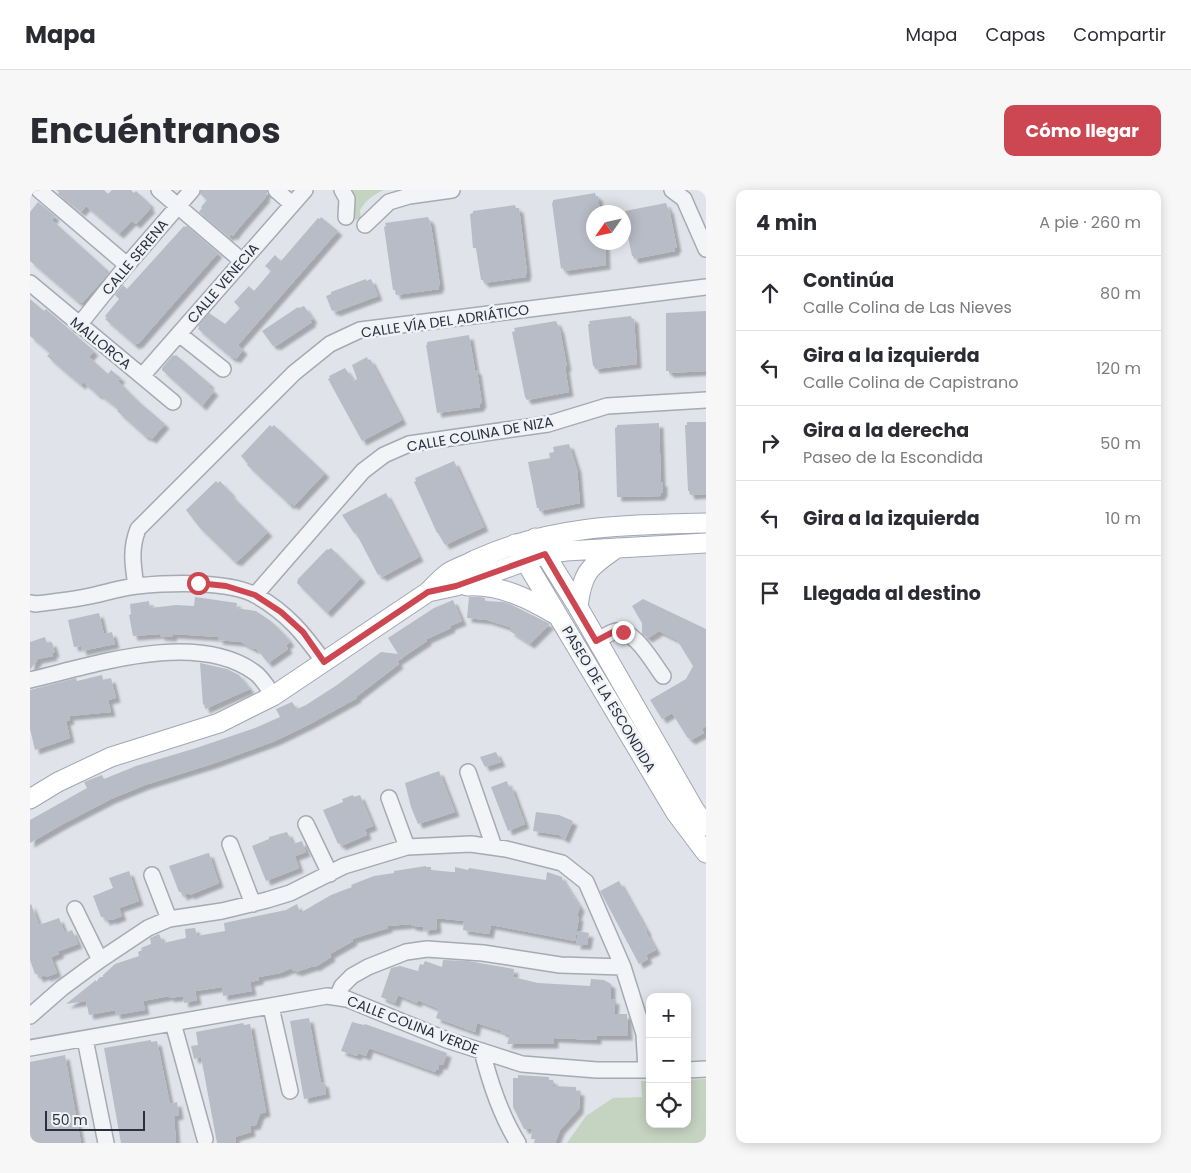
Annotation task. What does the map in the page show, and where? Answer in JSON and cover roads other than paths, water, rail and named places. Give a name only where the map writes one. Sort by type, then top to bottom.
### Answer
[{"type":"main road","points":[[30,799],[58,782],[111,757],[219,723],[273,696],[428,592],[447,574],[515,544],[562,532],[615,526],[706,523]]},
{"type":"main road","name":"PASEO DE LA ESCONDIDA","points":[[535,538],[578,607],[694,809],[706,826]]},
{"type":"main road","points":[[428,592],[456,586],[545,554],[706,543]]},
{"type":"main road","name":"PASEO DE LA ESCONDIDA","points":[[515,544],[676,813],[706,853]]},
{"type":"main road","points":[[578,607],[580,588],[585,575],[591,566],[617,548]]},
{"type":"main road","points":[[456,586],[482,585],[508,591],[525,597],[561,618]]},
{"type":"street","points":[[39,190],[127,265]]},
{"type":"street","points":[[159,190],[242,261]]},
{"type":"street","name":"CALLE SERENA","points":[[79,325],[127,265],[192,190]]},
{"type":"street","points":[[276,190],[292,204]]},
{"type":"street","name":"CALLE VENECIA","points":[[142,376],[305,190]]},
{"type":"street","points":[[342,190],[347,199],[346,217]]},
{"type":"street","points":[[365,225],[389,202],[409,196],[452,190]]},
{"type":"street","points":[[672,190],[684,199],[706,249]]},
{"type":"street","name":"MALLORCA","points":[[30,283],[173,402]]},
{"type":"street","name":"CALLE VÍA DEL ADRIÁTICO","points":[[136,586],[132,555],[133,540],[138,529],[294,373],[330,344],[360,330],[706,287]]},
{"type":"street","points":[[179,334],[223,369]]},
{"type":"street","name":"CALLE COLINA DE NIZA","points":[[255,595],[363,471],[384,455],[409,444],[548,424],[607,406],[706,400]]},
{"type":"street","points":[[30,602],[36,604],[83,598],[136,586],[198,583],[226,586],[255,595],[281,612],[303,632],[324,662]]},
{"type":"street","points":[[596,641],[615,631],[623,632],[635,638],[663,676]]},
{"type":"street","points":[[30,680],[157,652],[214,654],[233,660],[255,673],[273,696]]},
{"type":"street","points":[[468,772],[494,847]]},
{"type":"street","points":[[389,798],[407,847]]},
{"type":"street","points":[[306,824],[330,874]]},
{"type":"street","points":[[230,844],[253,904]]},
{"type":"street","points":[[30,1016],[62,988],[100,960],[148,928],[169,919],[222,911],[290,893],[344,866],[407,847],[471,844],[494,847],[562,863],[586,882],[623,967],[644,1034],[646,1052]]},
{"type":"street","points":[[152,875],[169,919]]},
{"type":"street","points":[[75,909],[100,960]]},
{"type":"street","points":[[337,997],[342,986],[352,976],[368,967],[406,952],[427,949],[483,953],[560,965],[623,967]]},
{"type":"street","name":"CALLE COLINA VERDE","points":[[30,1048],[327,996],[347,999],[447,1040],[522,1064],[555,1068],[646,1070]]},
{"type":"street","points":[[270,1007],[290,1091]]},
{"type":"street","points":[[173,1023],[205,1138]]},
{"type":"street","points":[[85,1039],[106,1143]]},
{"type":"street","points":[[482,1051],[488,1077],[511,1132],[518,1143]]},
{"type":"street","points":[[691,1070],[706,1069]]}]
